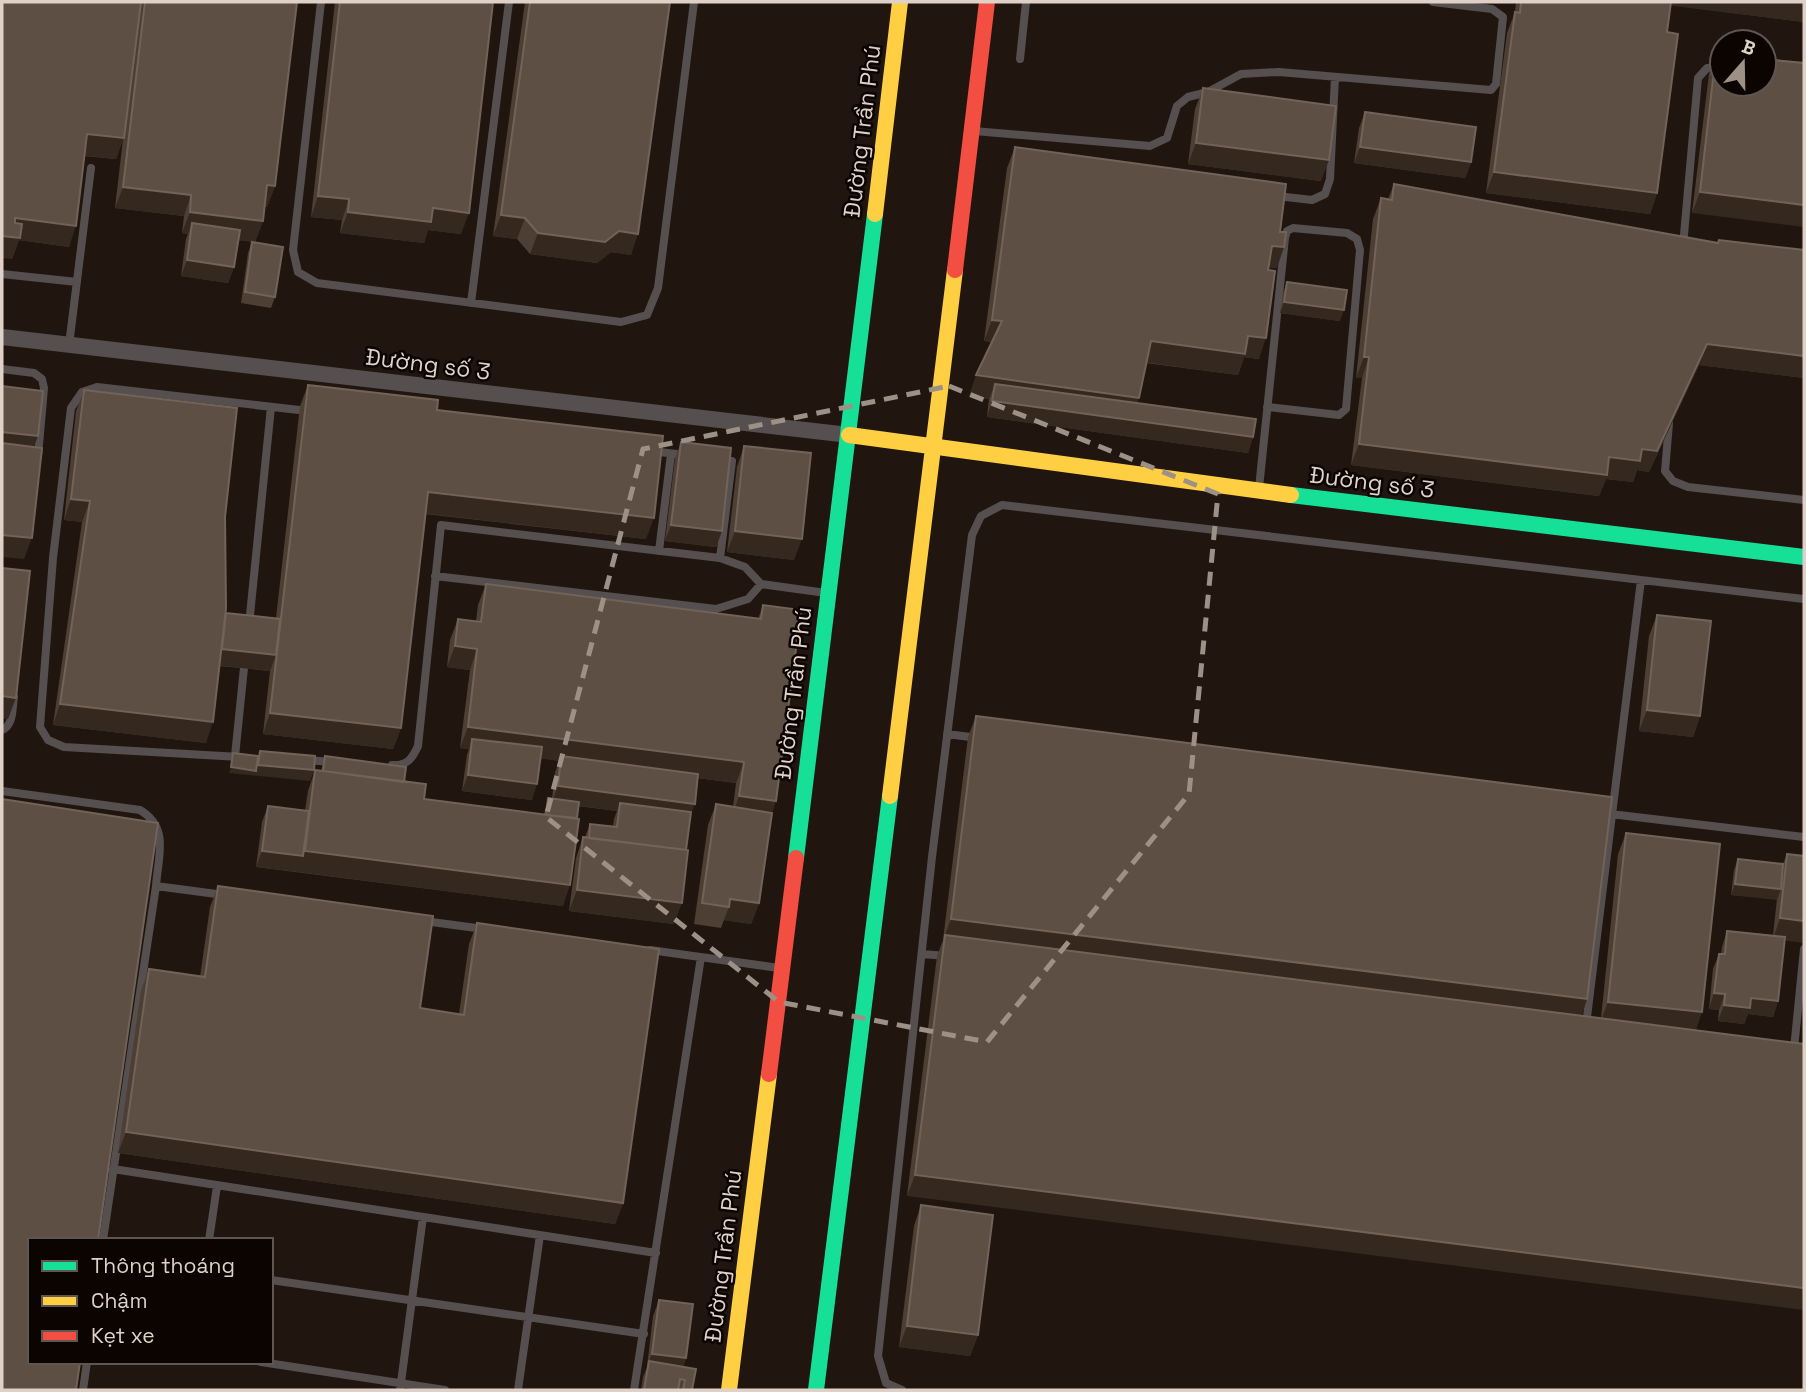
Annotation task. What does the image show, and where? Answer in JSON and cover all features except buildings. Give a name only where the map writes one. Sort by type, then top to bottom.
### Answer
[{"type":"main road","name":"Đường Trần Phú","points":[[729,1390],[849,435],[900,2]]},
{"type":"main road","points":[[816,1390],[987,2]]},
{"type":"main road","name":"Đường số 3","points":[[849,435],[1259,491],[1804,557]]},
{"type":"street","name":"Đường số 3","points":[[2,337],[849,435]]},
{"type":"lane","points":[[321,2],[293,250],[298,272],[317,283],[621,322],[647,315],[658,288],[694,2]]},
{"type":"lane","points":[[471,303],[509,2]]},
{"type":"lane","points":[[1020,59],[1026,2]]},
{"type":"lane","points":[[972,130],[1150,146],[1167,138],[1177,106],[1188,97],[1208,92],[1241,74],[1279,72],[1491,90],[1496,83],[1503,17],[1492,9],[1433,2]]},
{"type":"lane","points":[[1682,256],[1698,78],[1708,68]]},
{"type":"lane","points":[[1271,195],[1312,200],[1325,194],[1329,179],[1335,77]]},
{"type":"lane","points":[[69,345],[91,168]]},
{"type":"lane","points":[[1259,491],[1267,407],[1285,238],[1287,232],[1293,228],[1348,233],[1357,239],[1360,250],[1346,409],[1339,415],[1267,407]]},
{"type":"lane","points":[[1683,243],[1697,244]]},
{"type":"lane","points":[[2,274],[77,282]]},
{"type":"lane","points":[[2,369],[34,373],[42,379],[44,388],[37,463]]},
{"type":"lane","points":[[249,757],[64,747],[48,740],[40,727],[53,558],[71,408],[82,392],[97,387],[313,412]]},
{"type":"lane","points":[[248,635],[271,407]]},
{"type":"lane","points":[[1670,417],[1665,471],[1673,481],[1688,486],[1804,500]]},
{"type":"lane","points":[[644,450],[696,457]]},
{"type":"lane","points":[[659,551],[671,454]]},
{"type":"lane","points":[[720,460],[737,462],[720,558]]},
{"type":"lane","points":[[902,1390],[886,1382],[878,1356],[947,734],[972,535],[981,516],[1002,505],[1804,600]]},
{"type":"lane","points":[[387,765],[401,766],[412,760],[418,746],[441,525],[720,558],[745,568],[761,584],[829,594]]},
{"type":"lane","points":[[435,576],[716,609],[748,599],[761,584]]},
{"type":"lane","points":[[1586,1026],[1642,580]]},
{"type":"lane","points":[[235,756],[246,649]]},
{"type":"lane","points":[[2,730],[11,722],[15,684]]},
{"type":"lane","points":[[947,734],[989,739]]},
{"type":"lane","points":[[290,760],[346,763]]},
{"type":"lane","points":[[2,791],[140,810],[153,818],[160,835],[156,886],[103,1238]]},
{"type":"lane","points":[[1586,811],[1804,837]]},
{"type":"lane","points":[[156,886],[237,897]]},
{"type":"lane","points":[[415,920],[497,930]]},
{"type":"lane","points":[[1794,1049],[1804,949]]},
{"type":"lane","points":[[647,950],[782,968]]},
{"type":"lane","points":[[922,954],[963,958]]},
{"type":"lane","points":[[634,1390],[701,957]]},
{"type":"lane","points":[[1572,1024],[1600,1027]]},
{"type":"lane","points":[[1780,1047],[1804,1050]]},
{"type":"lane","points":[[113,1169],[656,1253]]},
{"type":"lane","points":[[209,1238],[217,1186]]},
{"type":"lane","points":[[400,1387],[423,1217]]},
{"type":"lane","points":[[518,1390],[540,1235]]},
{"type":"lane","points":[[273,1280],[644,1334]]},
{"type":"lane","points":[[83,1390],[86,1364]]},
{"type":"lane","points":[[272,1364],[400,1387],[445,1390]]},
{"type":"highlighted area","points":[[949,386],[1218,494],[1189,794],[987,1042],[779,1002],[546,817],[643,449]]},
{"type":"traffic: fast","points":[[796,858],[875,214]]},
{"type":"traffic: fast","points":[[1291,495],[1804,557]]},
{"type":"traffic: fast","points":[[816,1390],[890,796]]},
{"type":"traffic: slow","points":[[875,214],[900,2]]},
{"type":"traffic: slow","points":[[890,796],[955,270]]},
{"type":"traffic: slow","points":[[849,435],[1291,495]]},
{"type":"traffic: slow","points":[[729,1390],[769,1074]]},
{"type":"traffic: jam","points":[[955,270],[987,2]]},
{"type":"traffic: jam","points":[[769,1074],[796,858]]}]
